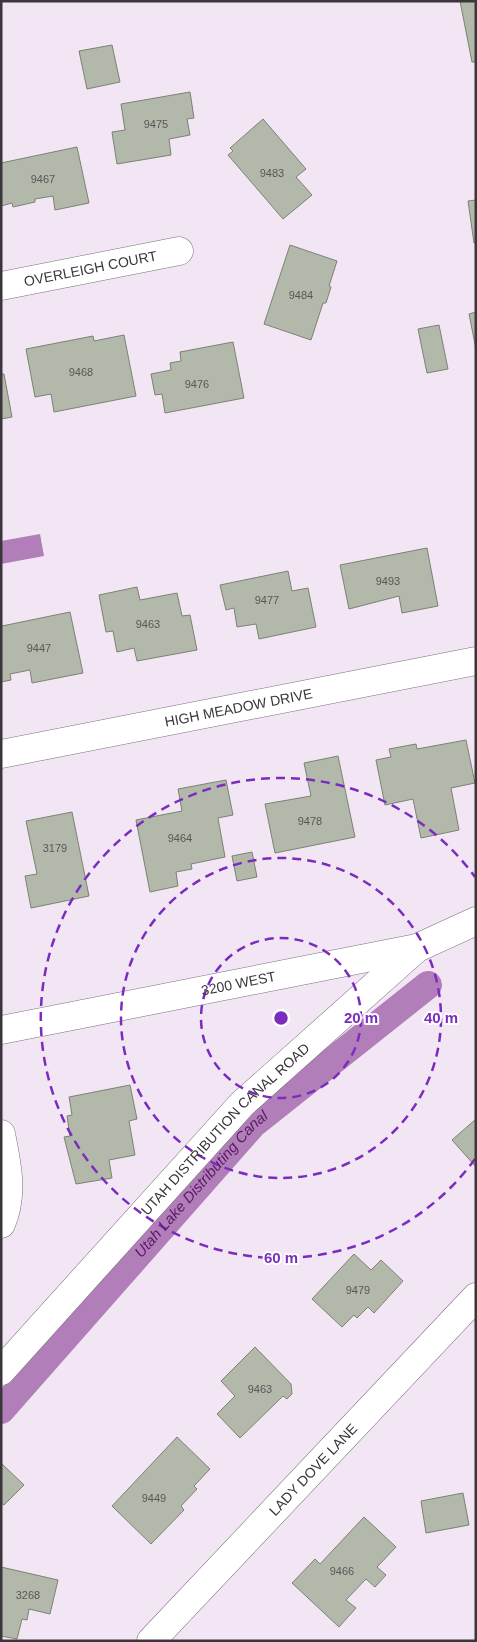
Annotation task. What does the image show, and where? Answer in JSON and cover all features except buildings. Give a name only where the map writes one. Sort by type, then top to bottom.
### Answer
[{"type":"street","name":"OVERLEIGH COURT","points":[[1,286],[179,251]]},
{"type":"street","name":"HIGH MEADOW DRIVE","points":[[1,754],[476,661]]},
{"type":"street","name":"UTAH DISTRIBUTION CANAL ROAD","points":[[1,1371],[242,1104],[417,948],[476,921]]},
{"type":"street","name":"3200 WEST","points":[[1,1030],[476,936]]},
{"type":"street","points":[[1,1134],[10,1178],[6,1214],[1,1224]]},
{"type":"street","name":"LADY DOVE LANE","points":[[151,1641],[476,1297]]},
{"type":"shaded area","points":[[40,534],[44,556],[1,564],[1,541]]},
{"type":"waterway","name":"Utah Lake Distributing Canal","points":[[1,1410],[253,1124],[428,985]]}]
